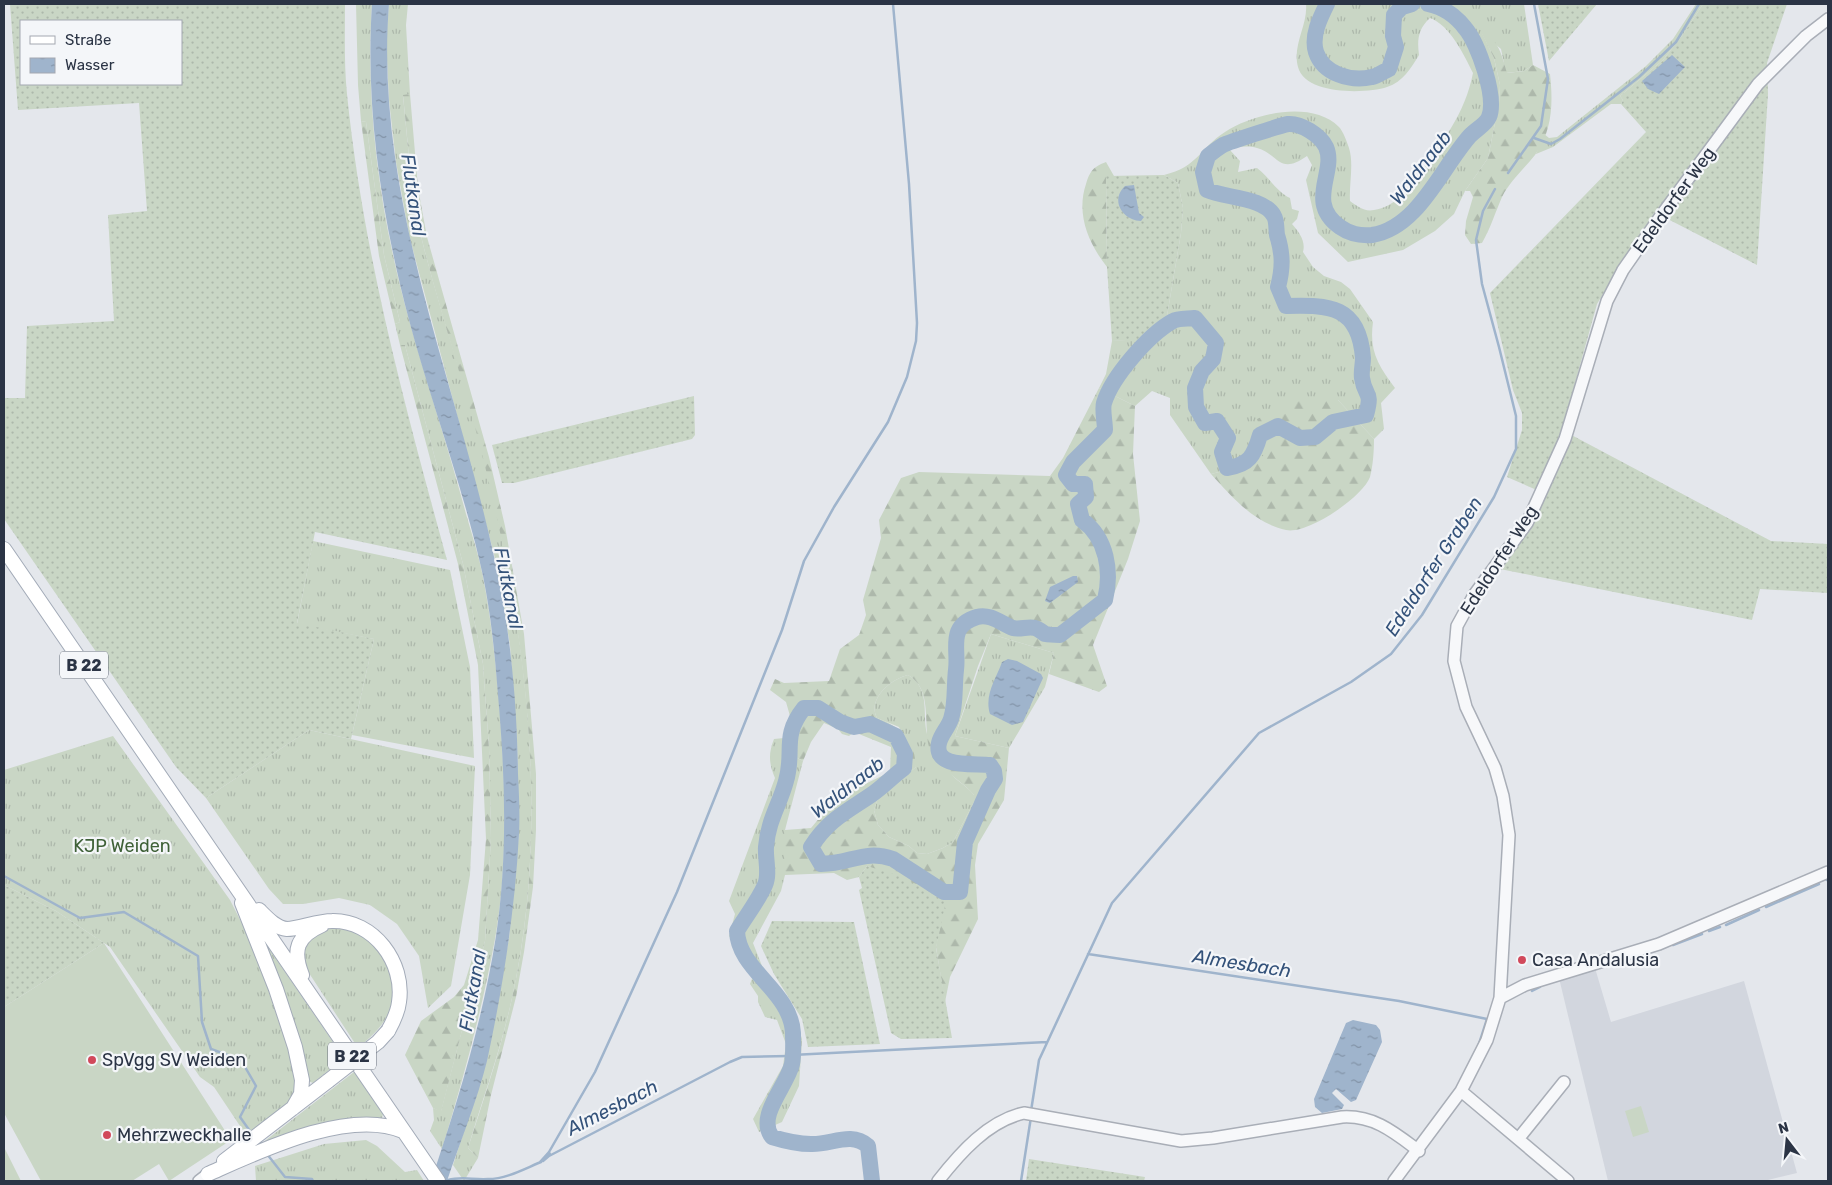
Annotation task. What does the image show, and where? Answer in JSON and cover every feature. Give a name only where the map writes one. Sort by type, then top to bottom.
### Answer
[{"type":"main road","name":"B 22","points":[[4,549],[438,1181]]},
{"type":"main road","name":"B 22","points":[[238,888],[248,920],[279,997],[295,1047],[302,1080],[300,1094],[293,1108]]},
{"type":"main road","points":[[204,1178],[237,1157],[293,1108],[378,1042],[388,1031],[399,1004],[400,986],[393,961],[374,936],[347,923],[332,920],[308,923],[287,929],[277,926],[238,888]]},
{"type":"main road","points":[[313,999],[297,961],[297,948],[310,930],[332,920]]},
{"type":"main road","points":[[237,1157],[312,1134],[349,1125],[375,1122],[403,1130]]},
{"type":"street","name":"Edeldorfer Weg","points":[[1394,1181],[1462,1091],[1487,1040],[1500,998],[1509,835],[1503,796],[1495,768],[1466,707],[1454,661],[1458,626],[1474,595],[1528,523],[1564,439],[1607,301],[1623,270],[1758,84],[1806,36],[1828,19]]},
{"type":"street","points":[[1500,998],[1525,985],[1659,944],[1828,872]]},
{"type":"street","points":[[1519,1138],[1564,1082]]},
{"type":"street","points":[[1462,1091],[1568,1181]]},
{"type":"street","points":[[938,1181],[970,1144],[987,1131],[1004,1119],[1030,1114],[1181,1141],[1213,1138],[1342,1116],[1359,1116],[1374,1120],[1419,1150]]},
{"type":"shaded area","points":[[1595,968],[1611,1022],[1744,981],[1797,1173],[1764,1181],[1608,1181],[1559,978]]},
{"type":"green space","points":[[10,4],[345,4],[347,94],[363,212],[401,387],[447,560],[315,532],[297,623],[374,639],[351,739],[309,730],[206,798],[176,767],[4,519],[4,398],[25,398],[27,326],[114,321],[108,215],[147,211],[139,103],[18,110]]},
{"type":"green space","points":[[356,4],[372,4],[370,44],[373,125],[383,205],[410,323],[453,466],[481,569],[491,622],[499,699],[504,789],[504,849],[499,909],[490,966],[478,1018],[465,1071],[442,1149],[430,1131],[434,1120],[433,1108],[441,1111],[485,941],[491,838],[489,748],[483,664],[463,564],[405,345],[400,345],[395,324],[400,322],[384,255],[366,122],[361,121]]},
{"type":"green space","points":[[389,4],[408,4],[406,25],[410,94],[403,96],[415,204],[429,267],[477,431],[499,524],[522,658],[528,727],[531,795],[530,864],[524,931],[508,1017],[468,1148],[478,1158],[464,1181],[453,1165],[486,1063],[509,938],[519,833],[517,740],[510,645],[494,554],[409,235],[396,162],[389,100],[386,39]]},
{"type":"green space","points":[[1306,4],[1524,4],[1533,65],[1524,71],[1506,73],[1501,49],[1482,33],[1494,58],[1500,85],[1499,103],[1488,158],[1465,191],[1454,214],[1435,231],[1403,250],[1348,262],[1318,233],[1306,180],[1312,165],[1307,156],[1298,162],[1285,164],[1257,148],[1246,146],[1229,149],[1240,161],[1238,172],[1257,168],[1281,192],[1290,198],[1292,209],[1299,211],[1297,219],[1292,224],[1303,240],[1303,252],[1313,267],[1324,276],[1341,282],[1350,289],[1373,322],[1372,341],[1376,357],[1395,388],[1381,403],[1384,429],[1374,439],[1338,400],[1255,463],[1211,474],[1170,415],[1170,398],[1152,391],[1135,406],[1099,388],[1106,374],[1112,341],[1140,339],[1167,316],[1181,233],[1183,208],[1178,183],[1164,175],[1175,172],[1192,162],[1225,132],[1251,119],[1283,112],[1314,114],[1328,119],[1339,127],[1346,140],[1351,160],[1350,201],[1367,210],[1388,206],[1404,193],[1444,140],[1464,102],[1473,73],[1450,34],[1444,27],[1430,18],[1423,26],[1419,35],[1419,55],[1406,74],[1393,85],[1365,91],[1351,91],[1337,90],[1312,83],[1303,76],[1298,67],[1297,59],[1298,43],[1305,20]]},
{"type":"green space","points":[[1538,4],[1597,4],[1549,61]]},
{"type":"green space","points":[[1696,4],[1703,4],[1684,33],[1663,60],[1620,96],[1623,100],[1621,104],[1611,104],[1553,147],[1536,154],[1544,134],[1549,138],[1557,137],[1646,66],[1673,39]]},
{"type":"green space","points":[[1703,4],[1787,4],[1767,63],[1768,94],[1757,265],[1658,214],[1618,269],[1597,304],[1562,430],[1771,541],[1828,544],[1828,593],[1760,589],[1752,620],[1500,569],[1539,491],[1507,477],[1522,430],[1522,413],[1513,390],[1490,293],[1646,132],[1621,104],[1623,100],[1620,96],[1663,60]]},
{"type":"green space","points":[[1481,32],[1496,44],[1507,73],[1524,71],[1533,65],[1550,74],[1551,105],[1548,126],[1541,145],[1505,191],[1482,243],[1471,244],[1465,235],[1466,221],[1473,197],[1470,191],[1465,191],[1488,158],[1499,103],[1500,85],[1494,58]]},
{"type":"green space","points":[[410,94],[418,188],[427,237],[489,457],[505,526],[524,634],[536,774],[533,887],[524,952],[516,997],[491,1095],[478,1158],[468,1148],[508,1017],[524,932],[530,864],[531,796],[528,727],[521,658],[511,590],[498,523],[476,431],[418,222],[410,168],[403,95]]},
{"type":"green space","points":[[361,121],[366,122],[384,255],[400,322],[395,324],[379,256]]},
{"type":"green space","points":[[1106,162],[1114,176],[1106,176],[1107,267],[1089,238],[1082,206],[1083,195],[1089,176],[1095,168]]},
{"type":"green space","points":[[1164,175],[1178,183],[1183,208],[1181,233],[1167,316],[1157,327],[1140,340],[1112,341],[1107,267],[1106,176]]},
{"type":"green space","points":[[400,345],[405,345],[463,564],[483,664],[489,748],[491,838],[485,941],[441,1112],[433,1108],[405,1055],[421,1021],[454,997],[464,985],[478,940],[486,839],[478,665],[458,564]]},
{"type":"green space","points":[[1099,388],[1135,406],[1133,454],[1140,521],[1128,559],[1093,645],[1107,686],[1099,692],[1049,674],[1054,653],[991,634],[978,666],[955,736],[1009,748],[1004,800],[978,844],[975,865],[978,919],[950,977],[945,1002],[936,947],[945,901],[867,866],[859,877],[847,880],[834,873],[785,875],[785,830],[811,828],[836,798],[890,772],[891,747],[854,732],[849,736],[842,734],[838,729],[824,723],[811,742],[803,761],[784,751],[790,716],[786,702],[770,690],[775,679],[784,683],[829,681],[840,649],[859,635],[866,615],[863,600],[881,538],[879,520],[901,478],[919,472],[1050,476],[1063,458]],"holes":[[[908,675],[916,681],[924,698],[927,738],[932,754],[942,767],[974,795],[974,802],[953,842],[927,854],[917,853],[909,846],[889,837],[878,825],[874,810],[878,798],[916,767],[913,748],[909,741],[900,730],[877,718],[875,704],[882,691],[901,677]]]},
{"type":"green space","points":[[694,396],[695,435],[692,439],[514,483],[502,483],[492,445]]},
{"type":"green space","points":[[1338,400],[1374,439],[1372,468],[1370,477],[1357,494],[1346,504],[1320,521],[1295,530],[1274,527],[1244,508],[1211,474],[1255,463],[1267,452],[1257,419],[1295,401]]},
{"type":"green space","points":[[313,541],[450,570],[470,667],[474,758],[352,735],[374,639],[297,624]]},
{"type":"green space","points":[[991,634],[1054,653],[1045,687],[1009,748],[955,736]]},
{"type":"green space","points":[[908,675],[915,680],[923,694],[927,734],[931,743],[951,774],[974,795],[974,802],[953,842],[927,854],[917,853],[909,846],[889,837],[878,825],[874,810],[878,798],[916,767],[899,727],[877,718],[875,711],[875,704],[882,691],[901,677]]},
{"type":"green space","points":[[309,730],[475,766],[470,875],[451,986],[428,1008],[419,956],[397,924],[370,905],[339,898],[303,904],[283,904],[269,889],[206,798]]},
{"type":"green space","name":"KJP Weiden","points":[[113,736],[230,900],[256,951],[279,1008],[297,1082],[296,1094],[288,1103],[246,1135],[214,1087],[200,1077],[110,947],[56,911],[4,885],[4,770]]},
{"type":"green space","points":[[784,738],[786,742],[784,751],[803,761],[785,830],[785,875],[781,891],[753,943],[764,971],[790,1002],[802,1039],[799,1086],[782,1122],[759,1132],[753,1119],[783,1066],[786,1044],[777,1020],[765,1017],[758,1002],[758,996],[750,984],[753,976],[729,936],[735,914],[729,901],[775,778],[770,759],[772,744],[774,739]]},
{"type":"green space","points":[[867,866],[903,877],[946,901],[936,948],[952,1038],[901,1039],[891,1033],[859,890],[862,888],[859,877]]},
{"type":"green space","points":[[4,885],[56,911],[104,943],[4,1007]]},
{"type":"green space","points":[[772,921],[854,922],[880,1044],[808,1047],[802,1019],[774,974],[761,946]]},
{"type":"green space","points":[[324,928],[339,928],[353,931],[370,941],[384,959],[393,981],[393,1003],[389,1013],[383,1023],[358,1048],[307,970],[303,956],[305,944]]},
{"type":"green space","points":[[261,937],[344,1058],[313,1083],[308,1081]]},
{"type":"green space","name":"SpVgg SV Weiden","points":[[104,943],[231,1140],[169,1181],[159,1164],[132,1181],[41,1181],[4,1113],[4,1007]]},
{"type":"green space","points":[[354,1072],[383,1114],[382,1118],[257,1147]]},
{"type":"green space","points":[[1641,1106],[1649,1132],[1633,1137],[1625,1111]]},
{"type":"green space","points":[[366,1140],[377,1146],[405,1172],[417,1170],[424,1181],[256,1181],[255,1166],[324,1144]]},
{"type":"green space","points":[[4,1147],[21,1181],[4,1181]]},
{"type":"green space","points":[[1029,1159],[1145,1177],[1144,1181],[1026,1181]]},
{"type":"water","points":[[372,4],[389,4],[388,74],[393,144],[405,213],[420,281],[476,484],[499,579],[512,662],[516,718],[519,826],[515,891],[507,948],[487,1061],[447,1181],[431,1181],[460,1090],[477,1029],[491,967],[500,906],[504,846],[504,785],[496,665],[483,576],[467,511],[409,320],[399,281],[384,203],[378,164],[371,84]]},
{"type":"water","points":[[1672,55],[1685,67],[1659,94],[1648,89],[1642,81]]},
{"type":"water","points":[[1134,185],[1139,213],[1144,217],[1141,221],[1128,217],[1118,203],[1118,197],[1125,186]]},
{"type":"water","points":[[1073,576],[1077,576],[1078,582],[1050,603],[1045,601],[1050,587]]},
{"type":"water","points":[[1008,659],[1017,661],[1041,674],[1043,678],[1023,722],[1012,725],[990,714],[988,700],[1002,662]]},
{"type":"water","points":[[1353,1020],[1376,1025],[1380,1030],[1382,1042],[1356,1100],[1351,1102],[1336,1089],[1332,1093],[1344,1105],[1342,1109],[1322,1113],[1315,1107],[1314,1099],[1346,1023]]},
{"type":"waterway","points":[[540,1162],[549,1152],[543,1161],[550,1155],[549,1152],[595,1072],[677,892],[782,630],[804,561],[834,507],[888,422],[907,377],[916,341],[917,323],[909,184],[893,4]]},
{"type":"waterway","name":"Waldnaab","points":[[1327,4],[1315,33],[1316,52],[1320,60],[1331,71],[1339,75],[1355,78],[1374,76],[1389,69],[1396,47],[1393,36],[1394,15],[1402,7],[1412,4]]},
{"type":"waterway","name":"Waldnaab","points":[[872,1181],[868,1146],[861,1142],[848,1139],[818,1144],[796,1143],[772,1137],[768,1129],[770,1110],[792,1064],[793,1033],[790,1018],[784,1005],[746,957],[740,945],[737,931],[765,885],[767,837],[786,781],[791,736],[797,718],[804,708],[818,708],[840,722],[854,727],[870,724],[896,736],[905,754],[904,768],[875,792],[838,817],[817,838],[811,847],[821,864],[841,862],[865,856],[883,856],[893,859],[944,892],[960,892],[965,842],[988,790],[995,779],[994,771],[990,765],[948,761],[942,757],[939,751],[940,740],[950,722],[954,707],[957,662],[956,639],[958,632],[961,626],[968,621],[977,617],[987,616],[1013,628],[1032,628],[1038,629],[1045,634],[1060,635],[1105,600],[1108,578],[1106,556],[1097,536],[1082,520],[1078,504],[1086,497],[1085,484],[1073,484],[1066,475],[1073,462],[1105,430],[1103,413],[1108,393],[1123,369],[1142,346],[1163,327],[1173,321],[1195,318],[1216,343],[1213,359],[1202,371],[1195,388],[1196,407],[1205,423],[1217,421],[1228,438],[1222,452],[1227,468],[1246,462],[1253,454],[1260,435],[1278,426],[1300,438],[1315,437],[1333,422],[1366,415],[1369,398],[1363,384],[1363,358],[1355,327],[1348,318],[1328,308],[1286,306],[1278,287],[1282,261],[1274,216],[1262,205],[1207,190],[1203,172],[1208,156],[1223,145],[1284,125],[1299,125],[1315,134],[1326,147],[1328,167],[1323,197],[1330,217],[1340,227],[1355,234],[1372,235],[1388,230],[1402,222],[1415,210],[1468,138],[1487,120],[1491,108],[1485,71],[1470,35],[1453,15],[1444,9],[1428,4]]},
{"type":"waterway","name":"Edeldorfer Graben","points":[[1508,173],[1541,126],[1548,79],[1534,4]]},
{"type":"waterway","points":[[1534,138],[1551,144],[1560,139],[1639,77],[1676,42],[1699,4]]},
{"type":"waterway","name":"Edeldorfer Graben","points":[[1031,1111],[1039,1060],[1112,903],[1259,733],[1351,682],[1391,654],[1422,615],[1494,497],[1516,449],[1516,416],[1482,284],[1476,240],[1483,211],[1495,189]]},
{"type":"waterway","points":[[4,876],[80,918],[124,912],[198,956],[202,1022],[211,1049],[241,1060],[256,1086],[240,1117],[252,1134]]},
{"type":"waterway","name":"Almesbach","points":[[1766,907],[1819,884]]},
{"type":"waterway","name":"Almesbach","points":[[1726,925],[1759,910]]},
{"type":"waterway","name":"Almesbach","points":[[1709,931],[1720,927]]},
{"type":"waterway","name":"Almesbach","points":[[1673,945],[1702,934]]},
{"type":"waterway","name":"Almesbach","points":[[1088,954],[1399,1001],[1487,1019],[1478,1047]]},
{"type":"waterway","name":"Almesbach","points":[[1532,991],[1540,987]]},
{"type":"waterway","name":"Almesbach","points":[[792,1055],[1047,1042]]},
{"type":"waterway","name":"Almesbach","points":[[549,1156],[730,1062],[742,1057],[789,1056]]},
{"type":"waterway","name":"Almesbach","points":[[1021,1181],[1031,1117]]},
{"type":"waterway","points":[[267,1154],[285,1177],[312,1179],[313,1181]]},
{"type":"waterway","name":"Almesbach","points":[[448,1180],[458,1178],[495,1179],[541,1162]]},
{"type":"place","name":"Casa Andalusia","points":[[1522,960]]},
{"type":"place","name":"SpVgg SV Weiden","points":[[92,1060]]},
{"type":"place","name":"Mehrzweckhalle","points":[[107,1135]]},
{"type":"water label","name":"Flutkanal","points":[[414,195]]},
{"type":"water label","name":"Flutkanal","points":[[509,588]]},
{"type":"water label","name":"Flutkanal","points":[[472,990]]}]
